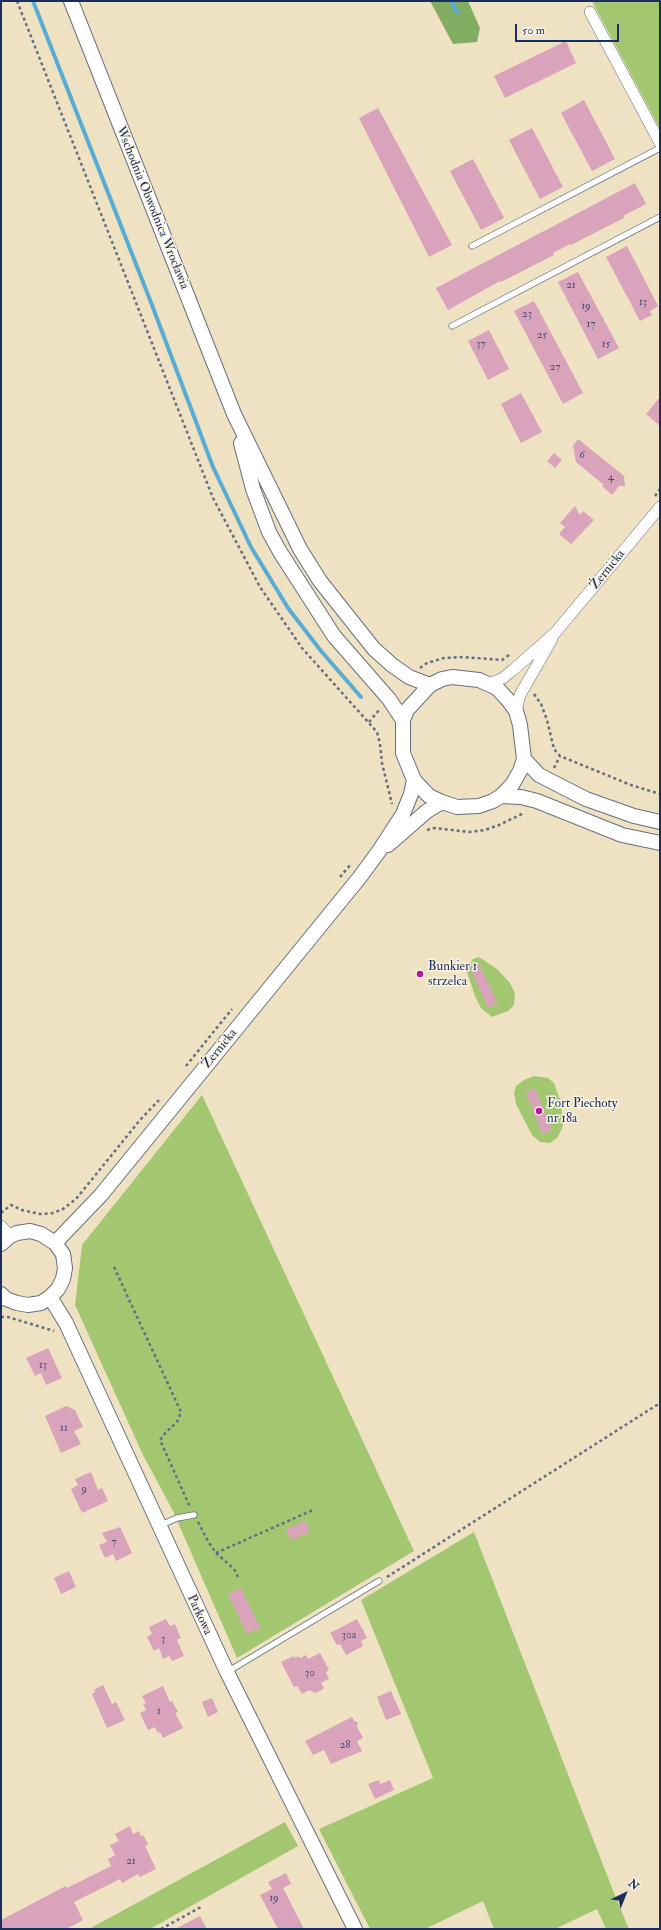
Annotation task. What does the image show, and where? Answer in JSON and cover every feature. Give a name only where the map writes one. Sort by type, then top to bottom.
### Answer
[{"type":"street","name":"Wschodnia Obwodnica Wrocławia","points":[[71,1],[234,414],[300,549],[320,581],[374,649],[392,665],[409,677],[430,685]]},
{"type":"street","points":[[590,12],[660,143]]},
{"type":"street","name":"Wschodnia Obwodnica Wrocławia","points":[[234,414],[253,489],[269,532],[299,583],[334,636],[389,699],[403,720]]},
{"type":"street","name":"Żernicka","points":[[516,711],[520,695],[556,634],[660,507]]},
{"type":"street","name":"Żernicka","points":[[489,684],[502,678],[513,670],[556,634]]},
{"type":"street","points":[[452,677],[479,680],[489,684],[502,693],[516,711],[520,725],[524,759],[512,785],[501,796],[493,801],[479,806],[457,807],[429,796],[414,780],[403,753],[403,720],[413,702],[430,685],[442,679],[452,677]]},
{"type":"street","points":[[524,759],[539,775],[586,799],[634,816],[660,822]]},
{"type":"street","name":"Żernicka","points":[[55,1243],[101,1195],[379,851],[403,814],[411,794],[414,780]]},
{"type":"street","points":[[501,796],[522,797],[537,801],[622,835],[660,843]]},
{"type":"street","name":"Żernicka","points":[[379,851],[427,810],[442,802]]},
{"type":"street","points":[[1,1294],[12,1302],[35,1305],[50,1297],[58,1289],[63,1279],[65,1268],[63,1254],[55,1243],[41,1234],[30,1231],[4,1236]]},
{"type":"street","name":"Parkowa","points":[[50,1297],[66,1323],[227,1672],[355,1929]]},
{"type":"lane","points":[[472,246],[660,148]]},
{"type":"lane","points":[[452,326],[660,217]]},
{"type":"lane","points":[[159,1526],[177,1518],[194,1515]]},
{"type":"lane","points":[[227,1672],[379,1581]]},
{"type":"path","points":[[18,1],[213,498],[260,588],[302,648],[377,732],[382,763],[392,805],[388,810]]},
{"type":"path","points":[[427,663],[444,658],[464,657],[502,660],[513,670]]},
{"type":"path","points":[[528,681],[534,686],[534,694],[541,704],[547,720],[554,749],[560,756],[624,783],[660,794]]},
{"type":"path","points":[[337,881],[352,862]]},
{"type":"path","points":[[183,1070],[234,1007]]},
{"type":"path","points":[[1,1213],[11,1205],[22,1210],[40,1214],[53,1213],[76,1199],[140,1120],[160,1099]]},
{"type":"path","points":[[114,1267],[181,1412],[177,1422],[160,1440],[194,1515],[209,1543],[216,1552],[234,1568],[239,1580]]},
{"type":"path","points":[[1,1317],[8,1317],[54,1331]]},
{"type":"path","points":[[379,1581],[660,1403]]},
{"type":"path","points":[[216,1552],[314,1509]]},
{"type":"path","points":[[161,1929],[201,1907]]},
{"type":"green space","points":[[430,1],[468,1],[480,28],[477,42],[453,44]]},
{"type":"green space","points":[[592,1],[660,1],[660,129],[635,82]]},
{"type":"green space","points":[[479,957],[497,969],[510,983],[515,993],[514,1005],[508,1011],[492,1017],[481,1008],[475,996],[466,969],[473,959]]},
{"type":"green space","points":[[534,1076],[548,1078],[554,1083],[561,1103],[563,1126],[558,1137],[550,1143],[540,1142],[532,1135],[516,1104],[514,1093],[516,1086],[524,1080]]},
{"type":"green space","points":[[202,1095],[414,1551],[237,1658],[173,1511],[143,1455],[75,1305],[82,1245]]},
{"type":"green space","points":[[474,1532],[629,1929],[606,1929],[597,1909],[555,1929],[494,1929],[483,1901],[425,1929],[370,1929],[319,1829],[433,1778],[361,1600]]},
{"type":"green space","points":[[285,1822],[298,1846],[150,1929],[89,1929]]},
{"type":"building","points":[[566,41],[576,63],[505,98],[494,76]]},
{"type":"building","points":[[584,100],[615,159],[592,171],[561,113]]},
{"type":"building","points":[[378,108],[452,245],[429,257],[359,118]]},
{"type":"building","points":[[532,128],[563,187],[540,199],[509,140]]},
{"type":"building","points":[[473,159],[504,218],[481,230],[450,171]]},
{"type":"building","points":[[635,183],[646,204],[623,216],[624,218],[571,245],[570,244],[553,253],[554,255],[501,282],[500,281],[448,310],[436,288]]},
{"type":"building","points":[[627,246],[658,306],[650,311],[652,315],[640,321],[606,257]]},
{"type":"building","points":[[578,272],[619,348],[598,359],[558,282]]},
{"type":"building","points":[[534,301],[583,393],[563,404],[514,311]]},
{"type":"building","points":[[489,330],[509,369],[488,380],[468,341]]},
{"type":"building","points":[[521,393],[542,432],[521,443],[501,404]]},
{"type":"building","points":[[660,397],[660,426],[646,414]]},
{"type":"building","points":[[578,439],[624,476],[625,486],[619,486],[612,495],[602,486],[604,485],[576,462],[573,446]]},
{"type":"building","points":[[554,453],[562,460],[555,468],[547,461]]},
{"type":"building","points":[[575,506],[580,515],[583,511],[594,520],[571,544],[559,534],[565,527],[560,523]]},
{"type":"building","points":[[479,964],[498,1004],[488,1008],[470,968]]},
{"type":"building","name":"Fort Piechoty nr 18a","points":[[535,1088],[552,1130],[542,1134],[526,1092]]},
{"type":"building","points":[[48,1348],[62,1378],[46,1385],[41,1373],[35,1376],[26,1358]]},
{"type":"building","points":[[66,1406],[75,1410],[83,1427],[74,1431],[81,1444],[61,1453],[45,1416]]},
{"type":"building","points":[[91,1472],[98,1490],[102,1488],[108,1501],[82,1513],[71,1489],[78,1485],[75,1479]]},
{"type":"building","points":[[305,1521],[310,1532],[291,1540],[286,1529]]},
{"type":"building","points":[[120,1527],[132,1553],[116,1561],[113,1554],[105,1558],[99,1545],[107,1542],[102,1533]]},
{"type":"building","points":[[69,1571],[76,1587],[61,1594],[54,1578]]},
{"type":"building","points":[[241,1588],[260,1628],[247,1634],[228,1594]]},
{"type":"building","points":[[166,1619],[170,1626],[175,1624],[181,1638],[177,1640],[184,1656],[172,1661],[169,1656],[163,1659],[159,1648],[154,1651],[147,1637],[152,1634],[149,1627]]},
{"type":"building","points":[[357,1619],[367,1638],[361,1641],[363,1646],[346,1655],[340,1644],[337,1645],[330,1633]]},
{"type":"building","points":[[320,1653],[329,1670],[326,1672],[329,1679],[321,1683],[324,1688],[320,1691],[315,1693],[309,1690],[302,1694],[297,1686],[294,1687],[281,1662],[294,1656],[295,1658],[298,1656],[300,1658],[306,1655],[308,1659]]},
{"type":"building","points":[[103,1685],[112,1704],[116,1702],[125,1720],[107,1728],[92,1694],[95,1692],[94,1690]]},
{"type":"building","points":[[163,1686],[170,1702],[172,1701],[178,1712],[175,1713],[183,1728],[163,1738],[155,1727],[148,1730],[140,1713],[146,1710],[143,1704],[146,1703],[142,1696]]},
{"type":"building","points":[[391,1691],[401,1714],[386,1720],[377,1697]]},
{"type":"building","points":[[212,1698],[218,1712],[208,1717],[202,1702]]},
{"type":"building","points":[[352,1717],[354,1721],[358,1722],[357,1727],[363,1738],[357,1741],[362,1751],[331,1764],[324,1750],[313,1755],[305,1741]]},
{"type":"building","points":[[379,1780],[380,1784],[390,1780],[394,1790],[375,1799],[368,1784]]},
{"type":"building","points":[[130,1826],[133,1834],[139,1831],[141,1836],[143,1835],[148,1844],[145,1846],[156,1869],[140,1877],[138,1874],[122,1883],[120,1879],[74,1902],[83,1920],[66,1929],[1,1929],[1,1920],[66,1886],[67,1888],[111,1866],[108,1859],[115,1855],[110,1845],[119,1841],[115,1834]]},
{"type":"building","points":[[286,1873],[291,1884],[283,1888],[304,1929],[278,1929],[260,1895],[272,1889],[268,1882]]},
{"type":"building","points":[[200,1916],[207,1929],[175,1929]]},
{"type":"waterway","points":[[33,1],[152,305],[213,467],[251,547],[288,608],[321,651],[361,697]]},
{"type":"waterway","points":[[451,1],[457,12]]},
{"type":"place","name":"Bunkier 1 strzelca","points":[[420,974]]},
{"type":"place","name":"Fort Piechoty nr 18a","points":[[539,1111]]}]
